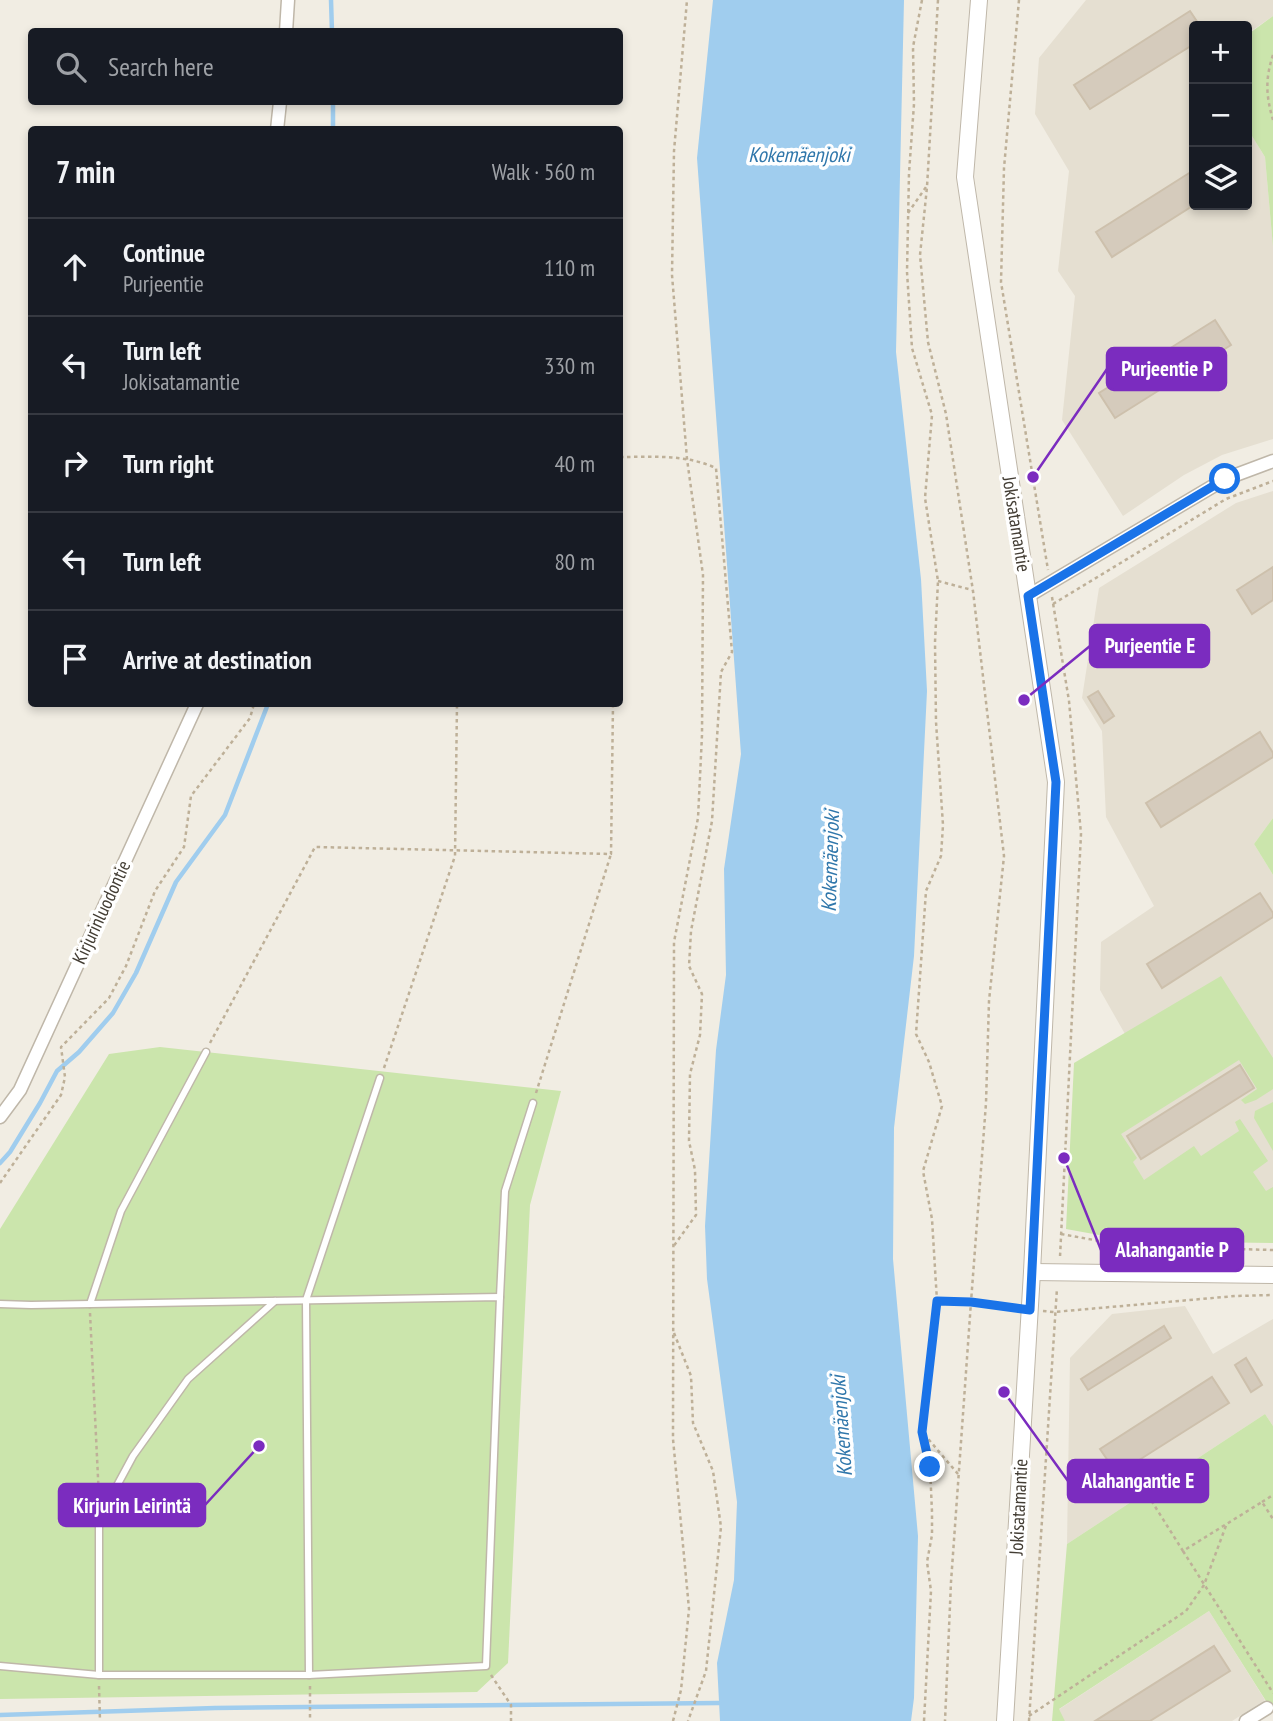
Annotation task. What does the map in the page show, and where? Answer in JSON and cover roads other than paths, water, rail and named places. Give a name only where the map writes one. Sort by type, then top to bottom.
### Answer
[{"type":"street","points":[[286,28],[288,0]]},
{"type":"street","name":"Jokisatamantie","points":[[979,0],[965,177],[1056,782],[1030,1310],[1005,1721]]},
{"type":"street","points":[[277,126],[279,105]]},
{"type":"street","points":[[1028,596],[1225,479],[1273,461]]},
{"type":"street","name":"Kirjurinluodontie","points":[[0,1117],[20,1090],[196,707]]},
{"type":"street","points":[[1032,1272],[1273,1275]]},
{"type":"street","points":[[1246,1721],[1267,1707]]},
{"type":"lane","points":[[90,1304],[121,1211],[205,1052]]},
{"type":"lane","points":[[309,1675],[306,1300],[380,1078]]},
{"type":"lane","points":[[0,1666],[100,1675],[309,1675],[486,1666],[505,1191],[533,1103]]},
{"type":"lane","points":[[0,1304],[500,1297]]},
{"type":"lane","points":[[100,1675],[99,1519],[133,1457],[188,1379],[275,1301]]},
{"type":"water","name":"Kokemäenjoki","points":[[713,0],[904,0],[896,352],[921,579],[927,691],[914,956],[894,1128],[893,1259],[918,1536],[914,1698],[911,1721],[720,1721],[717,1663],[734,1580],[737,1502],[707,1279],[705,1226],[716,1050],[726,975],[724,869],[741,754],[697,158]]},
{"type":"waterway","points":[[331,0],[332,28]]},
{"type":"waterway","points":[[333,105],[333,126]]},
{"type":"waterway","points":[[0,1163],[10,1152],[57,1071],[79,1052],[113,1013],[136,973],[176,882],[225,815],[267,707]]},
{"type":"waterway","points":[[0,1715],[215,1708],[719,1703]]},
{"type":"place","name":"Purjeentie P","points":[[1033,477]]},
{"type":"place","name":"Purjeentie E","points":[[1024,700]]},
{"type":"place","name":"Alahangantie P","points":[[1064,1158]]},
{"type":"place","name":"Alahangantie E","points":[[1004,1392]]},
{"type":"place","name":"Kirjurin Leirintä","points":[[259,1446]]}]
